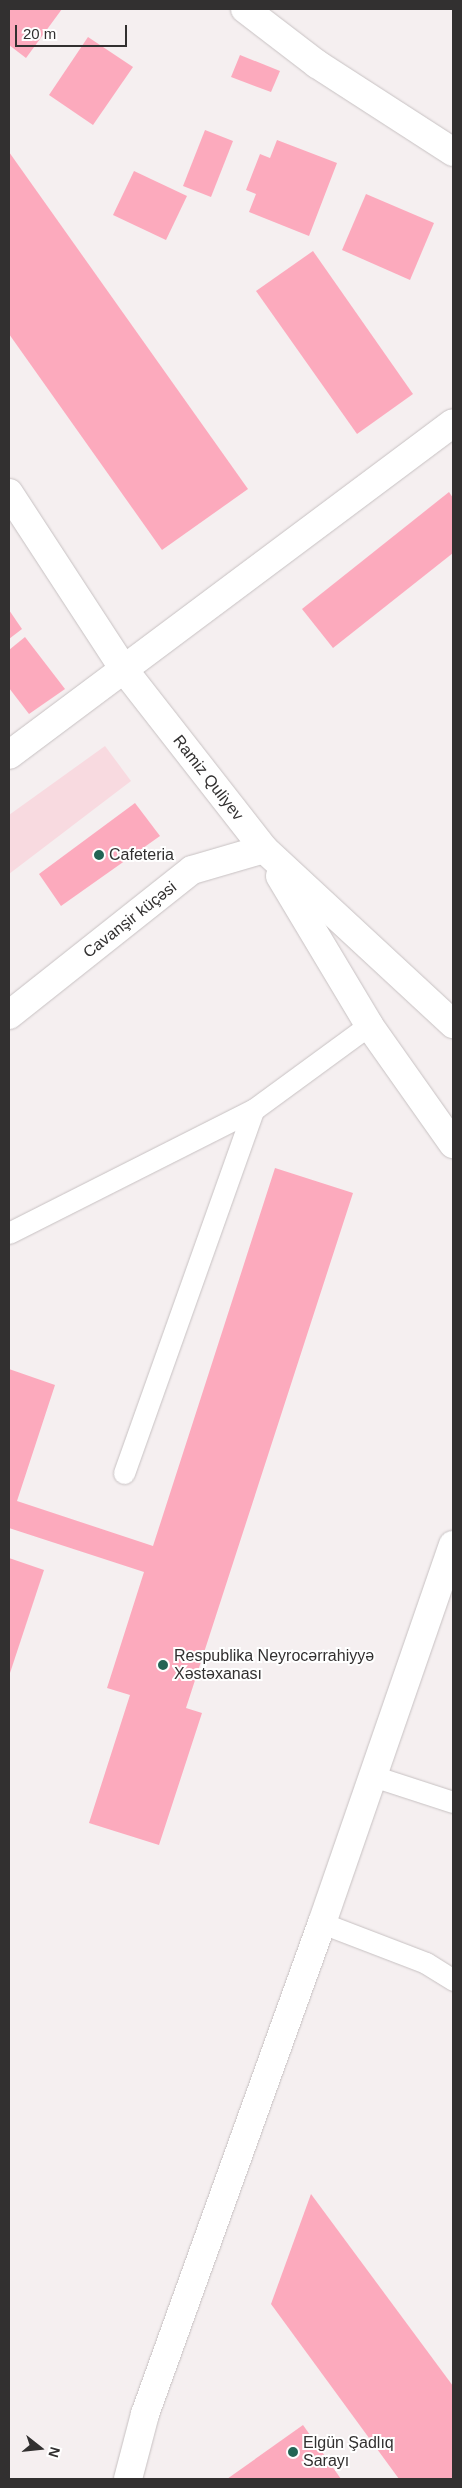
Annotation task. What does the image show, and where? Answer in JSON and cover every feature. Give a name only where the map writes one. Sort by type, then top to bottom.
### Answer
[{"type":"main road","points":[[244,9],[317,64],[453,152]]},
{"type":"main road","points":[[9,755],[125,671],[453,423]]},
{"type":"main road","name":"Ramiz Quliyev","points":[[9,493],[125,671],[264,849],[453,1024]]},
{"type":"main road","points":[[264,849],[368,1025],[453,1144]]},
{"type":"main road","name":"Cavanşir küçəsi","points":[[9,1015],[192,870],[264,849]]},
{"type":"main road","points":[[118,2479],[145,2414],[322,1923],[453,1545]]},
{"type":"main road","points":[[128,2479],[145,2414]]},
{"type":"lane","points":[[9,1233],[254,1110],[368,1025]]},
{"type":"lane","points":[[124,1473],[254,1110]]},
{"type":"lane","points":[[373,1776],[453,1802]]},
{"type":"lane","points":[[322,1923],[426,1963],[453,1980]]},
{"type":"shaded area","points":[[105,746],[131,781],[9,874],[9,815]]},
{"type":"building","points":[[9,9],[62,9],[26,58],[9,45]]},
{"type":"building","points":[[88,37],[133,67],[93,125],[49,95]]},
{"type":"building","points":[[240,55],[280,71],[271,92],[231,77]]},
{"type":"building","points":[[205,130],[233,141],[211,197],[183,186]]},
{"type":"building","points":[[277,140],[337,163],[309,236],[249,212],[256,194],[246,190],[260,154],[270,158]]},
{"type":"building","points":[[9,152],[248,489],[162,550],[9,334]]},
{"type":"building","points":[[134,171],[187,196],[166,240],[113,215]]},
{"type":"building","points":[[366,194],[434,223],[410,280],[342,250]]},
{"type":"building","points":[[313,251],[413,394],[357,434],[256,291]]},
{"type":"building","points":[[449,492],[453,498],[453,553],[333,648],[302,609]]},
{"type":"building","points":[[9,610],[22,629],[9,639]]},
{"type":"building","points":[[25,637],[65,689],[29,714],[9,688],[9,650]]},
{"type":"building","name":"Cafeteria","points":[[135,803],[160,836],[61,906],[39,874]]},
{"type":"building","points":[[275,1168],[353,1193],[186,1708],[202,1713],[159,1845],[89,1823],[130,1695],[107,1688],[144,1572],[9,1528],[9,1369],[55,1385],[17,1501],[153,1546]]},
{"type":"building","points":[[9,1558],[44,1570],[9,1676]]},
{"type":"building","points":[[311,2194],[453,2386],[453,2479],[399,2479],[271,2304]]},
{"type":"building","name":"Elgün Şadlıq Sarayı","points":[[303,2425],[341,2479],[227,2479]]},
{"type":"place","name":"Cafeteria","points":[[99,855]]},
{"type":"place","name":"Respublika Neyrocərrahiyyə Xəstəxanası","points":[[163,1665]]},
{"type":"place","name":"Elgün Şadlıq Sarayı","points":[[293,2452]]}]
